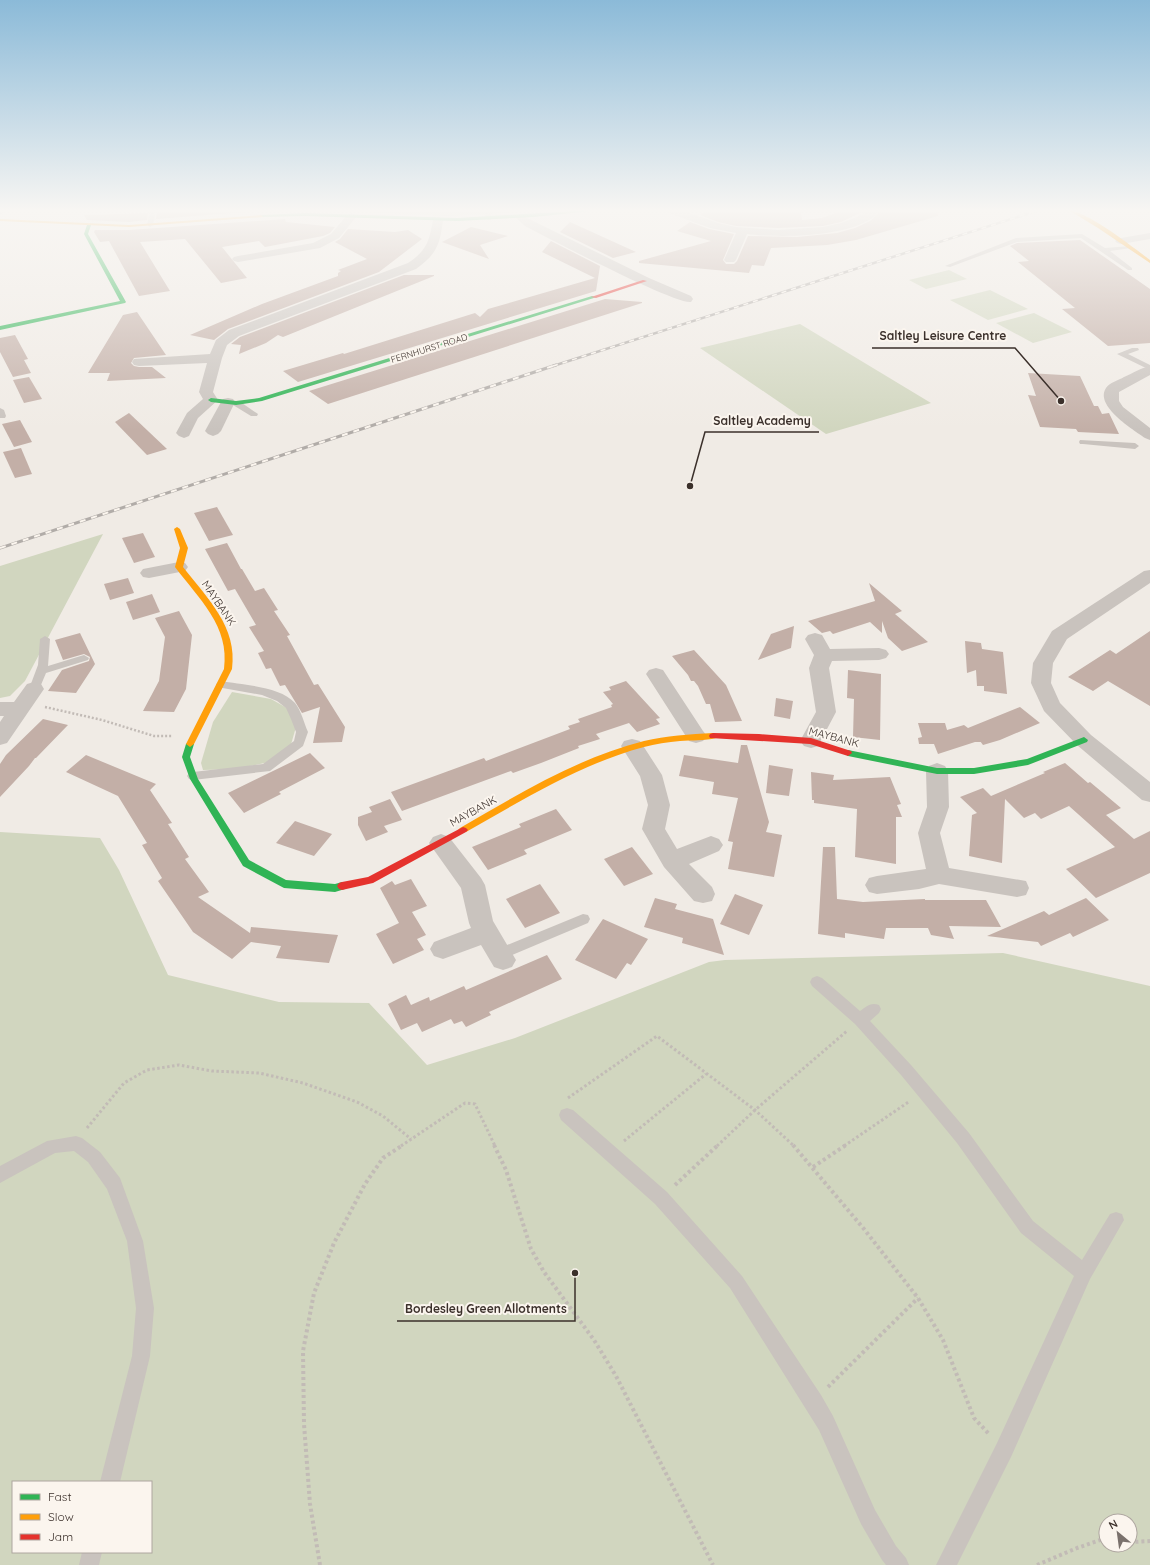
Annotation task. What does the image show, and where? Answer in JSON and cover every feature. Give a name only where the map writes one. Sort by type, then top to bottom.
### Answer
[{"type":"street","points":[[0,328],[123,302],[113,284]]},
{"type":"street","points":[[184,433],[192,416],[211,400],[206,392],[214,358],[221,343],[234,332],[363,284]]},
{"type":"street","name":"FERNHURST ROAD","points":[[211,400],[232,403],[260,400],[635,284]]},
{"type":"street","points":[[652,284],[687,299]]},
{"type":"street","points":[[139,362],[214,358]]},
{"type":"street","points":[[1141,440],[1117,410],[1112,401],[1112,390],[1150,369]]},
{"type":"street","points":[[213,431],[232,403]]},
{"type":"street","points":[[149,573],[179,567],[184,548],[177,529]]},
{"type":"street","name":"MAYBANK","points":[[179,567],[218,619],[226,635],[230,648],[231,659],[221,685],[193,736],[186,757],[193,776],[246,863],[284,884],[335,888],[370,880],[441,843],[559,776],[600,756],[632,746],[696,736],[759,737],[811,741],[853,755],[937,771],[974,772],[1028,762],[1084,740]]},
{"type":"street","points":[[1150,575],[1059,635],[1042,663],[1041,683],[1051,706],[1084,740],[1150,794]]},
{"type":"street","points":[[811,741],[826,712],[819,668],[819,647],[879,654]]},
{"type":"street","points":[[656,674],[696,736]]},
{"type":"street","points":[[0,738],[10,708],[38,680]]},
{"type":"street","points":[[632,746],[651,775],[659,805],[653,829],[672,861],[703,894]]},
{"type":"street","points":[[937,771],[938,807],[929,833],[940,875]]},
{"type":"street","points":[[441,843],[473,885],[481,923],[502,957]]},
{"type":"street","points":[[672,861],[711,845]]},
{"type":"street","points":[[877,884],[919,880],[940,875],[1018,888]]},
{"type":"street","points":[[443,949],[487,933]]},
{"type":"lane","points":[[1135,350],[1121,354],[1150,369]]},
{"type":"lane","points":[[232,403],[254,414]]},
{"type":"lane","points":[[1083,442],[1141,440]]},
{"type":"lane","points":[[38,680],[45,650],[44,639]]},
{"type":"lane","points":[[38,680],[84,658]]},
{"type":"lane","points":[[193,776],[266,768],[299,743],[302,732],[297,719],[291,706],[281,698],[264,692],[221,685]]},
{"type":"lane","points":[[502,957],[583,920]]},
{"type":"lane","points":[[817,982],[860,1020],[924,1091],[962,1138],[1027,1227],[1084,1273]]},
{"type":"lane","points":[[860,1020],[874,1009]]},
{"type":"lane","points":[[564,1109],[609,1153],[661,1198],[736,1282],[814,1402],[826,1423],[868,1517],[889,1553],[899,1565]]},
{"type":"lane","points":[[0,1175],[53,1146],[76,1143],[94,1157],[114,1184],[135,1241],[144,1308],[141,1356],[110,1481]]},
{"type":"lane","points":[[946,1565],[1004,1450],[1084,1273],[1116,1220]]},
{"type":"lane","points":[[89,1565],[92,1553]]},
{"type":"path","points":[[10,708],[46,707],[102,720],[154,736],[193,736]]},
{"type":"path","points":[[661,1198],[755,1110],[860,1020]]},
{"type":"path","points":[[564,1109],[657,1036],[755,1110],[791,1142],[813,1167],[918,1298],[943,1340],[974,1418],[1004,1450]]},
{"type":"path","points":[[76,1143],[124,1083],[147,1070],[179,1065],[212,1071],[259,1073],[303,1083],[357,1102],[383,1116],[411,1139]]},
{"type":"path","points":[[609,1153],[706,1074]]},
{"type":"path","points":[[813,1167],[924,1091]]},
{"type":"path","points":[[320,1565],[310,1504],[304,1424],[303,1351],[314,1293],[334,1243],[365,1184],[383,1158],[465,1104],[475,1104],[506,1170],[531,1249],[544,1272],[569,1304],[616,1376],[713,1565]]},
{"type":"path","points":[[814,1402],[918,1298]]},
{"type":"path","points":[[1037,1565],[1098,1541]]},
{"type":"path","points":[[1138,1542],[1150,1541]]},
{"type":"green space","points":[[917,284],[946,284],[926,289]]},
{"type":"green space","points":[[990,290],[1028,309],[988,320],[950,300]]},
{"type":"green space","points":[[1034,313],[1072,332],[1033,343],[996,323]]},
{"type":"green space","points":[[800,324],[931,403],[826,434],[700,348]]},
{"type":"green space","points":[[103,534],[25,681],[10,696],[0,698],[0,566]]},
{"type":"green space","points":[[232,692],[271,699],[287,708],[296,727],[290,748],[274,761],[236,769],[203,770],[201,763],[213,722]]},
{"type":"green space","points":[[0,832],[100,838],[119,870],[168,975],[279,1002],[369,1003],[427,1065],[515,1038],[709,962],[725,960],[1003,953],[1150,986],[1150,1565],[0,1565]]},
{"type":"building","points":[[132,284],[166,284],[170,291],[139,296]]},
{"type":"building","points":[[316,284],[347,284],[228,329],[214,340],[190,335],[262,304]]},
{"type":"building","points":[[380,284],[414,284],[283,337],[278,335],[266,343],[239,354],[241,345],[231,344],[240,337]]},
{"type":"building","points":[[574,284],[597,284],[596,291],[298,382],[283,371],[343,353],[344,354],[475,313],[480,317],[488,309]]},
{"type":"building","points":[[1045,284],[1143,284],[1150,289],[1150,343],[1108,346],[1062,309],[1075,308]]},
{"type":"building","points":[[605,299],[642,303],[328,404],[309,391]]},
{"type":"building","points":[[137,312],[166,355],[134,358],[131,363],[134,366],[139,367],[152,367],[166,378],[107,381],[110,373],[88,373],[123,315]]},
{"type":"building","points":[[15,335],[28,359],[24,360],[31,373],[13,377],[0,352],[0,338]]},
{"type":"building","points":[[1028,373],[1080,376],[1094,406],[1098,406],[1102,414],[1109,413],[1119,434],[1078,432],[1076,429],[1040,427],[1028,395],[1036,396]]},
{"type":"building","points":[[29,377],[42,399],[24,403],[13,380]]},
{"type":"building","points":[[129,413],[167,449],[147,455],[115,422]]},
{"type":"building","points":[[20,420],[32,442],[14,447],[2,424]]},
{"type":"building","points":[[21,448],[32,474],[15,478],[3,452]]},
{"type":"building","points":[[217,507],[233,535],[209,541],[194,513]]},
{"type":"building","points":[[143,533],[155,557],[134,563],[122,538]]},
{"type":"building","points":[[227,543],[255,591],[264,588],[278,610],[274,611],[290,635],[287,636],[314,685],[318,684],[345,727],[342,742],[313,743],[320,707],[302,713],[285,685],[280,686],[271,668],[266,669],[258,653],[264,651],[249,627],[256,625],[235,589],[228,591],[205,549]]},
{"type":"building","points":[[128,578],[134,593],[110,600],[104,584]]},
{"type":"building","points":[[869,583],[902,611],[895,614],[928,642],[902,651],[888,638],[882,621],[882,633],[870,622],[833,634],[830,631],[822,633],[808,621],[875,601]]},
{"type":"building","points":[[152,594],[160,612],[133,620],[126,602]]},
{"type":"building","points":[[179,611],[192,635],[186,689],[174,712],[143,711],[159,681],[165,637],[155,618]]},
{"type":"building","points":[[794,626],[791,648],[758,660],[771,634]]},
{"type":"building","points":[[1150,631],[1150,706],[1108,681],[1093,691],[1068,677],[1110,650],[1116,654]]},
{"type":"building","points":[[80,633],[95,664],[76,693],[48,691],[62,670],[89,661],[90,657],[84,654],[63,660],[55,640]]},
{"type":"building","points":[[965,641],[981,643],[982,649],[1003,652],[1007,694],[984,691],[984,686],[977,686],[976,670],[967,673]]},
{"type":"building","points":[[694,650],[726,685],[742,721],[715,722],[710,704],[706,704],[698,686],[694,681],[691,681],[688,675],[672,656]]},
{"type":"building","points":[[848,670],[881,674],[880,740],[853,737],[854,699],[847,698]]},
{"type":"building","points":[[626,681],[660,718],[656,719],[660,724],[637,732],[629,723],[596,734],[600,739],[578,746],[579,748],[513,773],[511,771],[402,811],[391,792],[484,758],[486,761],[570,729],[568,726],[580,722],[578,719],[612,707],[611,705],[613,704],[603,692],[611,690],[609,687]]},
{"type":"building","points":[[776,698],[793,701],[790,719],[774,716]]},
{"type":"building","points":[[1020,707],[1040,723],[1000,740],[983,745],[981,742],[975,742],[938,754],[934,744],[919,744],[918,738],[922,737],[918,723],[945,723],[947,730],[964,725],[968,728]]},
{"type":"building","points":[[43,719],[68,725],[35,758],[0,797],[0,764],[6,755]]},
{"type":"building","points":[[741,745],[747,745],[769,822],[766,832],[782,835],[774,877],[728,869],[733,842],[728,841],[738,798],[712,794],[714,782],[679,776],[684,755],[738,763]]},
{"type":"building","points":[[310,753],[325,768],[279,792],[281,794],[244,813],[228,793]]},
{"type":"building","points":[[86,755],[156,784],[150,790],[172,823],[168,824],[189,857],[185,859],[209,892],[198,897],[250,933],[251,927],[338,935],[329,963],[276,958],[281,946],[251,942],[232,959],[193,932],[158,881],[162,878],[142,845],[147,843],[118,796],[66,772]]},
{"type":"building","points":[[1065,763],[1121,808],[1106,815],[1134,839],[1150,831],[1150,873],[1096,898],[1066,869],[1115,847],[1069,806],[1041,819],[1035,813],[1024,818],[1005,799],[1002,863],[969,856],[972,815],[977,813],[960,797],[983,788],[991,796]]},
{"type":"building","points":[[769,765],[793,769],[789,796],[766,793]]},
{"type":"building","points":[[811,772],[834,775],[833,780],[890,777],[901,804],[897,805],[902,817],[896,817],[896,864],[855,857],[857,809],[814,803],[814,800],[812,800]]},
{"type":"building","points":[[390,799],[402,820],[384,826],[388,832],[366,841],[358,825],[358,817],[372,812],[369,807]]},
{"type":"building","points":[[556,809],[572,830],[524,850],[527,854],[488,870],[472,847],[521,827],[519,824]]},
{"type":"building","points":[[295,821],[332,834],[314,856],[276,843]]},
{"type":"building","points":[[632,847],[653,874],[624,886],[604,859]]},
{"type":"building","points":[[823,847],[835,847],[837,899],[863,902],[925,899],[986,900],[1001,927],[949,926],[954,939],[931,935],[928,928],[886,928],[884,939],[845,933],[845,938],[818,934]]},
{"type":"building","points":[[411,879],[427,906],[412,912],[426,935],[417,939],[424,950],[393,964],[376,934],[399,923],[380,888],[392,881],[395,885]]},
{"type":"building","points":[[540,884],[560,913],[525,928],[506,899]]},
{"type":"building","points":[[735,894],[763,905],[749,935],[720,924]]},
{"type":"building","points":[[655,898],[677,904],[675,909],[713,919],[724,955],[682,943],[683,938],[644,927]]},
{"type":"building","points":[[1086,898],[1109,920],[1073,937],[1070,933],[1041,946],[1038,942],[987,936],[1044,911],[1049,915]]},
{"type":"building","points":[[603,919],[648,939],[631,965],[627,963],[616,979],[575,960]]},
{"type":"building","points":[[547,955],[562,979],[489,1012],[491,1015],[466,1027],[462,1021],[454,1024],[451,1019],[422,1032],[417,1023],[401,1030],[388,1004],[406,995],[411,1005],[429,997],[430,1001],[464,986],[466,990]]},
{"type":"railway","points":[[553,366],[808,284]]},
{"type":"railway","points":[[0,548],[556,365]]},
{"type":"traffic: fast","points":[[0,328],[123,302],[113,284]]},
{"type":"traffic: fast","points":[[211,400],[236,403],[260,400],[594,297]]},
{"type":"traffic: fast","points":[[848,753],[937,771],[974,771],[1028,762],[1084,740]]},
{"type":"traffic: fast","points":[[190,744],[186,757],[194,779],[246,863],[284,884],[335,888],[342,886]]},
{"type":"traffic: slow","points":[[177,529],[184,548],[179,567],[206,602],[223,628],[228,642],[230,655],[228,669],[190,744]]},
{"type":"traffic: slow","points":[[463,830],[552,780],[613,753],[644,744],[678,738],[713,736]]},
{"type":"traffic: jam","points":[[594,297],[635,284]]},
{"type":"traffic: jam","points":[[713,736],[759,737],[811,741],[848,753]]},
{"type":"traffic: jam","points":[[342,886],[370,880],[463,830]]},
{"type":"place","name":"Saltley Leisure Centre","points":[[1061,401]]},
{"type":"place","name":"Saltley Academy","points":[[690,486]]},
{"type":"place","name":"Bordesley Green Allotments","points":[[575,1273]]}]
